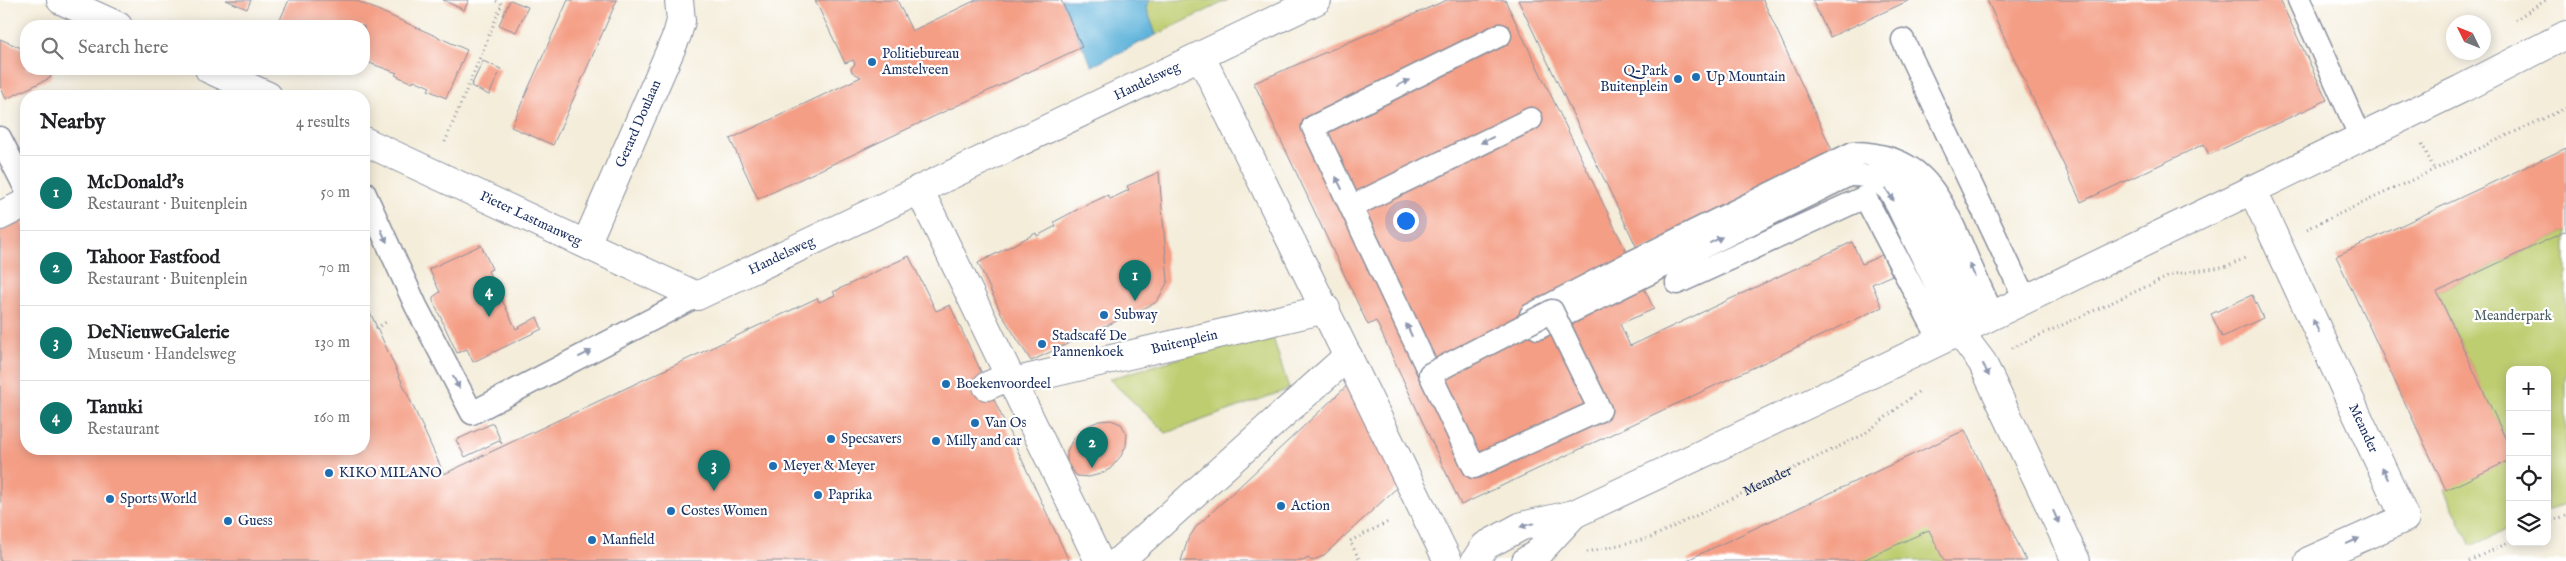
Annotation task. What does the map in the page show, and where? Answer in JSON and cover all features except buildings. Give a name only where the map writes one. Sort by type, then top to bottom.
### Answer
[{"type":"street","points":[[62,0],[105,20]]},
{"type":"street","name":"Gerard Doulaan","points":[[586,244],[677,35],[681,21],[679,0]]},
{"type":"street","name":"Handelsweg","points":[[697,296],[919,188],[1317,0]]},
{"type":"street","points":[[1475,561],[1485,546],[1522,526],[1574,514],[1836,392],[1966,327],[2361,138],[2566,35]]},
{"type":"street","points":[[1201,56],[1326,308],[1448,561]]},
{"type":"street","points":[[220,75],[246,90]]},
{"type":"street","name":"Pieter Lastmanweg","points":[[370,143],[697,296]]},
{"type":"street","points":[[919,188],[1003,381],[1099,561]]},
{"type":"street","name":"Meander","points":[[2252,189],[2405,518],[2309,561]]},
{"type":"street","points":[[0,216],[20,206]]},
{"type":"street","name":"Buitenplein","points":[[1003,381],[1326,308]]},
{"type":"street","points":[[1966,327],[2076,561]]},
{"type":"street","points":[[1119,561],[1348,356]]},
{"type":"street","points":[[1531,558],[1574,514]]},
{"type":"lane","points":[[2299,0],[2361,138]]},
{"type":"lane","points":[[1500,35],[1313,127],[1474,467],[1600,410],[1552,311]]},
{"type":"lane","points":[[1903,40],[2025,299]]},
{"type":"lane","points":[[1351,207],[1531,119]]},
{"type":"lane","points":[[0,138],[20,177]]},
{"type":"lane","points":[[1853,153],[1873,153],[1891,158],[1922,175],[1933,187],[1944,206],[1966,327],[1891,193],[1882,183],[1870,177],[1854,174],[1484,355],[1479,343],[1632,262],[1853,153]]},
{"type":"lane","points":[[1677,283],[1865,197],[1966,327]]},
{"type":"lane","name":"Handelsweg","points":[[370,205],[416,306],[472,413],[697,296]]},
{"type":"lane","points":[[1430,374],[1692,239]]},
{"type":"path","points":[[432,172],[502,4],[494,0]]},
{"type":"path","points":[[1982,362],[2174,274],[2229,266],[2566,108]]},
{"type":"path","name":"Meander","points":[[1531,558],[1567,556],[1650,538],[1863,435],[1920,390]]},
{"type":"path","points":[[1355,561],[1359,559],[1350,541],[1421,505]]},
{"type":"path","points":[[2551,522],[2566,515]]},
{"type":"path","points":[[2469,561],[2506,544]]},
{"type":"green space","points":[[1150,0],[1228,0],[1156,35],[1146,7]]},
{"type":"green space","name":"Meanderpark","points":[[2566,231],[2566,503],[2551,509],[2551,366],[2506,366],[2506,440],[2437,292]]},
{"type":"green space","points":[[1271,331],[1289,389],[1166,433],[1109,379]]},
{"type":"green space","points":[[2506,462],[2506,530],[2471,546],[2444,489]]},
{"type":"green space","points":[[1930,523],[1947,561],[1853,561]]},
{"type":"water","points":[[1060,0],[1150,0],[1146,7],[1156,35],[1092,66]]},
{"type":"place","name":"Politiebureau Amstelveen","points":[[872,62]]},
{"type":"place","name":"Up Mountain","points":[[1696,77]]},
{"type":"place","name":"Q-Park Buitenplein","points":[[1678,79]]},
{"type":"place","name":"McDonald's","points":[[1135,301]]},
{"type":"place","name":"Subway","points":[[1104,315]]},
{"type":"place","name":"Tanuki","points":[[489,317]]},
{"type":"place","name":"Stadscafé De Pannenkoek","points":[[1042,344]]},
{"type":"place","name":"Boekenvoordeel","points":[[946,384]]},
{"type":"place","name":"Van Os","points":[[975,423]]},
{"type":"place","name":"Specsavers","points":[[831,439]]},
{"type":"place","name":"Milly and car","points":[[936,441]]},
{"type":"place","name":"Meyer & Meyer","points":[[773,466]]},
{"type":"place","name":"Tahoor Fastfood","points":[[1092,468]]},
{"type":"place","name":"KIKO MILANO","points":[[329,473]]},
{"type":"place","name":"DeNieuweGalerie","points":[[714,491]]},
{"type":"place","name":"Paprika","points":[[818,495]]},
{"type":"place","name":"Sports World","points":[[110,499]]},
{"type":"place","name":"Action","points":[[1281,506]]},
{"type":"place","name":"Costes Women","points":[[671,511]]},
{"type":"place","name":"Guess","points":[[228,521]]},
{"type":"place","name":"Manfield","points":[[592,540]]}]
